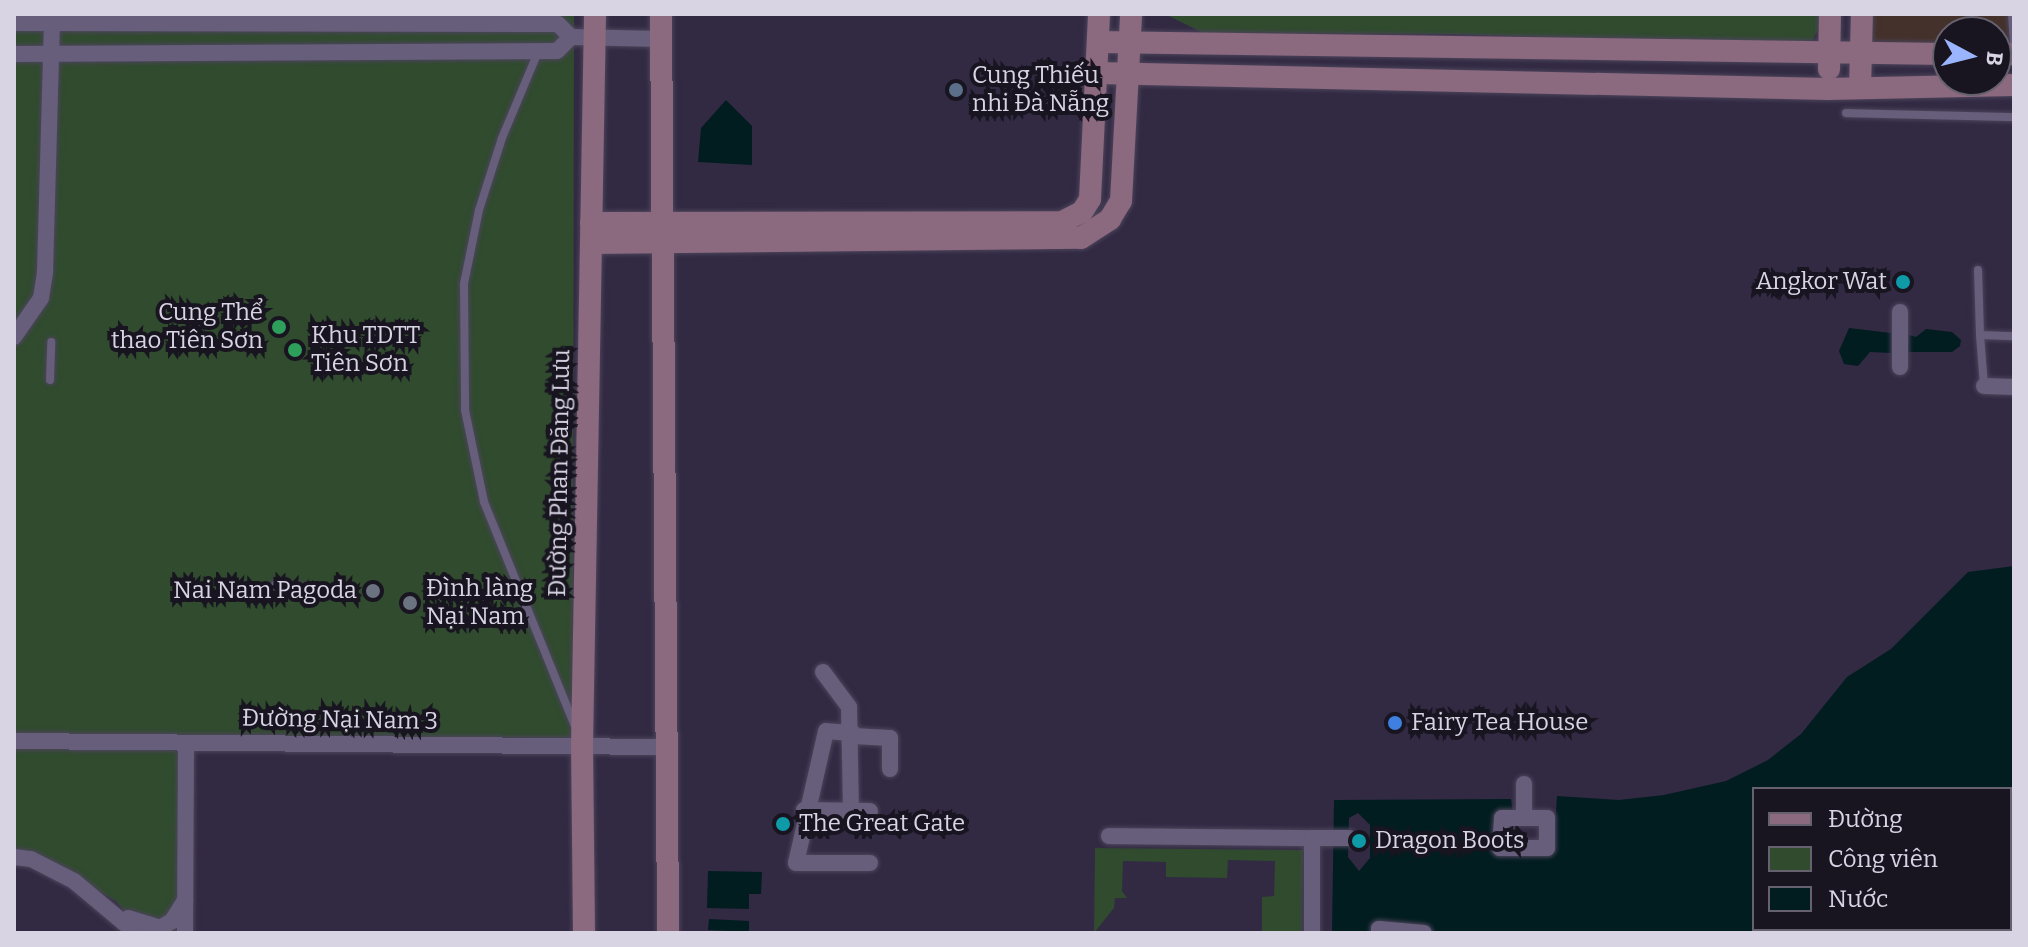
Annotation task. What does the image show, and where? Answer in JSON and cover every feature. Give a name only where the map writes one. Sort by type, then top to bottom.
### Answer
[{"type":"street","name":"Đường Phan Đăng Lưu","points":[[584,933],[582,746],[595,14]]},
{"type":"street","points":[[661,14],[668,933]]},
{"type":"street","points":[[663,233],[1062,222],[1082,212],[1090,199],[1099,14]]},
{"type":"street","points":[[591,233],[1081,238],[1110,219],[1121,201],[1131,14]]},
{"type":"street","points":[[1828,89],[1830,14]]},
{"type":"street","points":[[1860,88],[1862,14]]},
{"type":"street","points":[[14,23],[52,19],[558,24],[571,37],[661,39]]},
{"type":"street","points":[[14,337],[41,298],[45,272],[52,19]]},
{"type":"street","points":[[14,54],[557,51],[571,37]]},
{"type":"street","points":[[1098,42],[1829,56],[1932,54]]},
{"type":"street","points":[[1321,78],[1322,45]]},
{"type":"street","points":[[1600,82],[1601,50]]},
{"type":"street","points":[[1097,73],[1828,89],[2014,85]]},
{"type":"street","points":[[1900,319],[1900,367]]},
{"type":"street","points":[[1984,386],[2014,387]]},
{"type":"street","points":[[823,672],[844,695],[853,734],[851,810]]},
{"type":"street","points":[[870,863],[796,863],[804,810],[826,731],[890,738],[890,769]]},
{"type":"street","name":"Đường Nại Nam 3","points":[[14,741],[666,747]]},
{"type":"street","points":[[185,933],[186,743]]},
{"type":"street","points":[[1524,784],[1524,818]]},
{"type":"street","points":[[804,810],[870,811]]},
{"type":"street","points":[[1109,836],[1349,838]]},
{"type":"street","points":[[1312,838],[1312,933]]},
{"type":"street","points":[[14,857],[31,859],[74,881],[119,915],[136,933]]},
{"type":"street","points":[[119,915],[160,928],[172,921],[185,899]]},
{"type":"street","points":[[1379,933],[1379,929],[1424,933]]},
{"type":"lane","points":[[2012,14],[2014,45]]},
{"type":"lane","points":[[539,51],[502,138],[464,284],[465,410],[484,502],[517,593],[582,746]]},
{"type":"lane","points":[[1846,113],[2014,117]]},
{"type":"lane","points":[[1978,270],[1984,386]]},
{"type":"lane","points":[[1980,335],[2014,336]]},
{"type":"lane","points":[[50,380],[51,342]]},
{"type":"lane","points":[[275,585],[328,591]]},
{"type":"shaded area","points":[[1864,14],[2014,14],[2014,61],[2012,16],[1932,16],[1932,60],[1867,54]]},
{"type":"green space","name":"Khu TDTT Tiên Sơn","points":[[14,14],[574,14],[573,738],[182,736],[177,933],[143,933],[116,901],[33,853],[14,851]]},
{"type":"green space","points":[[1165,14],[1820,14],[1820,26],[1812,41],[1794,46],[1455,34],[1203,33]]},
{"type":"green space","points":[[1095,848],[1303,850],[1302,933],[1262,933],[1262,897],[1274,896],[1275,861],[1228,860],[1227,878],[1166,877],[1166,862],[1123,861],[1122,891],[1127,898],[1115,898],[1114,908],[1094,933]]},
{"type":"water","points":[[726,100],[752,126],[752,165],[698,162],[701,128]]},
{"type":"water","points":[[1849,328],[1891,333],[1891,353],[1870,352],[1858,366],[1844,364],[1839,351]]},
{"type":"water","points":[[1926,329],[1952,332],[1961,340],[1960,346],[1952,352],[1908,352],[1909,335],[1916,337]]},
{"type":"water","points":[[2014,566],[2014,933],[1332,933],[1334,800],[1511,799],[1513,813],[1494,814],[1495,854],[1553,853],[1557,796],[1619,800],[1664,795],[1726,781],[1768,760],[1801,734],[1847,677],[1891,649],[1968,572]]},
{"type":"water","points":[[708,871],[762,872],[761,894],[749,894],[749,909],[707,908]]},
{"type":"water","points":[[709,919],[749,921],[749,932],[708,930]]},
{"type":"pier","name":"Dragon Boots","points":[[1358,813],[1370,825],[1370,858],[1359,871],[1348,857],[1349,818]]},
{"type":"place","name":"Cung Thiếu nhi Đà Nẵng","points":[[956,90]]},
{"type":"place","name":"Angkor Wat","points":[[1903,282]]},
{"type":"place","name":"Cung Thể thao Tiên Sơn","points":[[279,327]]},
{"type":"place","name":"Khu TDTT Tiên Sơn","points":[[295,350]]},
{"type":"place","name":"Nai Nam Pagoda","points":[[373,591]]},
{"type":"place","name":"Đình làng Nại Nam","points":[[410,603]]},
{"type":"place","name":"Fairy Tea House","points":[[1395,723]]},
{"type":"place","name":"The Great Gate","points":[[783,824]]},
{"type":"place","name":"Dragon Boots","points":[[1359,841]]}]
